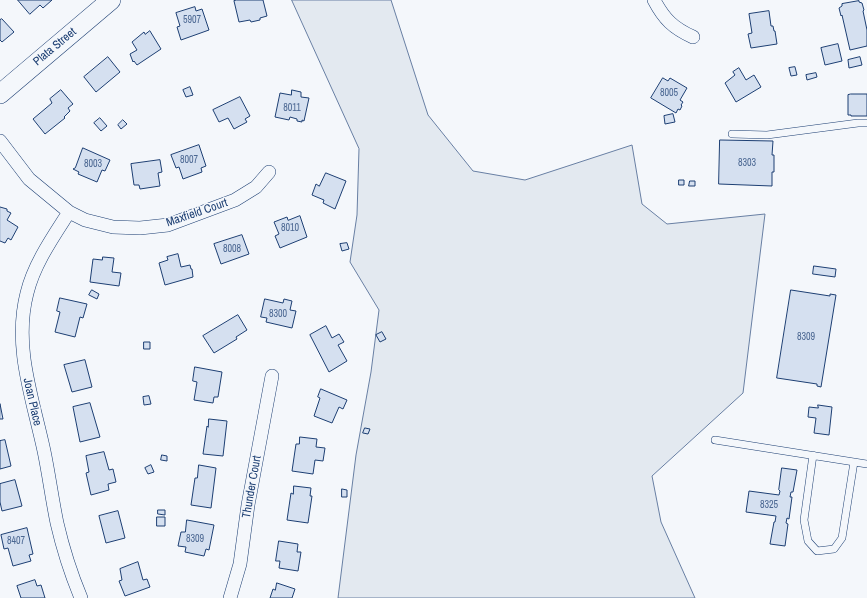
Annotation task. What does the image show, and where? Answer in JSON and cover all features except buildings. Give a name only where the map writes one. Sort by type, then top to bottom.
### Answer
[{"type":"street","name":"Plata Street","points":[[0,94],[111,0]]},
{"type":"street","points":[[654,0],[662,15],[669,23],[681,32],[693,37]]},
{"type":"street","name":"Maxfield Court","points":[[0,141],[30,179],[68,212],[85,220],[113,227],[140,228],[168,224],[235,200],[256,187],[269,172]]},
{"type":"street","name":"Joan Place","points":[[68,212],[38,265],[27,292],[21,328],[25,372],[44,451],[57,524],[71,572],[81,598]]},
{"type":"street","name":"Thunder Court","points":[[230,598],[240,564],[248,505],[272,376]]},
{"type":"lane","points":[[732,134],[767,135],[867,123]]},
{"type":"lane","points":[[715,440],[867,464]]},
{"type":"lane","points":[[814,455],[804,520],[808,541],[817,551],[834,549],[842,538],[854,462]]},
{"type":"shaded area","points":[[292,0],[391,0],[428,115],[473,171],[525,180],[632,145],[642,204],[667,224],[765,214],[743,393],[652,476],[661,522],[695,598],[338,598],[356,455],[371,372],[379,310],[350,262],[357,215],[359,149]]}]
